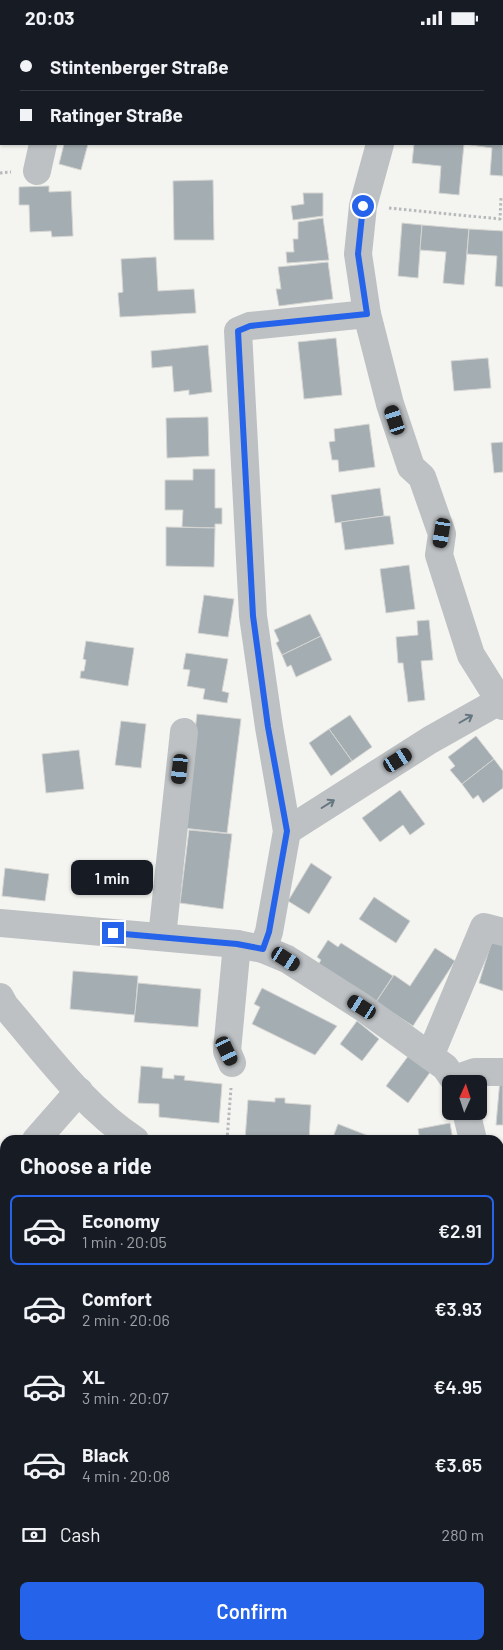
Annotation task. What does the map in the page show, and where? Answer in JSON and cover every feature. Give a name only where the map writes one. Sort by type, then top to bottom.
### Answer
[{"type":"street","points":[[37,171],[43,145]]},
{"type":"street","points":[[287,831],[430,740],[502,702],[471,655],[439,555],[442,533],[422,477],[411,467],[390,404],[367,314],[358,254],[363,206],[380,145]]},
{"type":"street","points":[[232,1063],[227,1051],[250,947],[269,932],[287,831],[268,727],[253,616],[238,331],[250,326],[367,314]]},
{"type":"street","points":[[162,937],[184,732]]},
{"type":"street","points":[[0,923],[162,937],[250,947],[286,959],[362,1007],[445,1067],[451,1075]]},
{"type":"street","points":[[430,1056],[484,927],[503,932]]},
{"type":"street","points":[[0,997],[5,1006],[78,1091],[103,1116],[129,1135]]},
{"type":"street","points":[[469,1075],[475,1072],[503,1072]]},
{"type":"street","points":[[40,1135],[78,1091]]},
{"type":"street","points":[[468,1120],[472,1135]]},
{"type":"path","points":[[0,173],[6,172]]},
{"type":"path","points":[[363,206],[500,219],[501,198],[503,198]]},
{"type":"path","points":[[227,1135],[232,1063]]},
{"type":"building","points":[[64,145],[88,145],[81,170],[59,164]]},
{"type":"building","points":[[414,145],[464,145],[459,195],[439,193],[441,166],[412,163]]},
{"type":"building","points":[[471,145],[503,145],[503,176],[490,175],[492,148]]},
{"type":"building","points":[[213,180],[214,240],[174,240],[173,181]]},
{"type":"building","points":[[49,186],[49,192],[71,191],[73,236],[52,237],[51,231],[30,232],[29,205],[19,205],[19,187]]},
{"type":"building","points":[[303,193],[323,193],[323,216],[293,220],[291,206],[304,204]]},
{"type":"building","points":[[323,218],[329,260],[287,263],[286,252],[294,252],[293,239],[298,239],[298,222]]},
{"type":"building","points":[[402,223],[422,225],[418,278],[398,276]]},
{"type":"building","points":[[422,225],[469,229],[464,285],[443,283],[446,252],[420,250]]},
{"type":"building","points":[[469,229],[503,231],[503,287],[495,286],[497,256],[467,254]]},
{"type":"building","points":[[156,257],[158,291],[194,289],[196,313],[120,317],[118,293],[123,292],[121,259]]},
{"type":"building","points":[[328,262],[333,299],[279,306],[276,289],[281,289],[278,267]]},
{"type":"building","points":[[336,338],[342,395],[304,399],[298,342]]},
{"type":"building","points":[[208,345],[212,392],[189,395],[189,390],[174,392],[172,366],[152,368],[151,351]]},
{"type":"building","points":[[488,358],[491,388],[454,391],[451,361]]},
{"type":"building","points":[[208,417],[209,456],[167,458],[166,418]]},
{"type":"building","points":[[369,424],[375,467],[339,472],[338,460],[332,460],[329,442],[335,441],[334,429]]},
{"type":"building","points":[[503,442],[503,472],[494,473],[491,443]]},
{"type":"building","points":[[193,469],[215,469],[215,508],[222,508],[222,524],[215,524],[215,528],[182,527],[183,510],[165,510],[165,480],[193,480]]},
{"type":"building","points":[[380,488],[384,516],[335,523],[331,495]]},
{"type":"building","points":[[390,516],[394,544],[345,550],[341,522]]},
{"type":"building","points":[[166,527],[215,528],[214,567],[166,566]]},
{"type":"building","points":[[409,565],[415,609],[386,613],[380,569]]},
{"type":"building","points":[[204,595],[234,599],[228,637],[198,633]]},
{"type":"building","points":[[310,614],[321,636],[282,655],[276,643],[279,641],[274,630]]},
{"type":"building","points":[[429,620],[433,660],[421,661],[425,700],[408,702],[403,663],[398,663],[396,637],[418,635],[417,621]]},
{"type":"building","points":[[321,636],[332,660],[296,677],[291,665],[287,667],[282,655]]},
{"type":"building","points":[[86,641],[134,648],[128,686],[80,678],[81,671],[84,671],[86,660],[83,659]]},
{"type":"building","points":[[186,653],[228,659],[222,691],[229,693],[227,703],[203,699],[205,689],[187,686],[190,670],[183,669]]},
{"type":"building","points":[[197,714],[241,719],[227,833],[183,828]]},
{"type":"building","points":[[350,715],[372,747],[352,761],[329,729]]},
{"type":"building","points":[[121,721],[146,724],[141,768],[115,765]]},
{"type":"building","points":[[329,729],[352,761],[331,776],[309,743]]},
{"type":"building","points":[[476,736],[494,759],[462,784],[450,770],[455,766],[448,757]]},
{"type":"building","points":[[79,750],[84,789],[46,793],[42,754]]},
{"type":"building","points":[[494,759],[503,771],[503,788],[483,803],[478,795],[473,799],[462,784]]},
{"type":"building","points":[[400,790],[425,824],[410,835],[403,825],[380,842],[362,818]]},
{"type":"building","points":[[189,830],[232,834],[223,909],[180,903]]},
{"type":"building","points":[[97,863],[130,869],[126,893],[93,886]]},
{"type":"building","points":[[311,863],[332,877],[309,914],[288,901]]},
{"type":"building","points":[[5,868],[49,874],[45,901],[2,896]]},
{"type":"building","points":[[374,897],[410,921],[396,943],[359,919]]},
{"type":"building","points":[[328,940],[338,947],[341,943],[393,976],[376,1002],[318,965],[321,960],[317,957]]},
{"type":"building","points":[[492,940],[503,944],[503,991],[479,983]]},
{"type":"building","points":[[435,948],[455,961],[413,1026],[376,1002],[394,975],[410,986]]},
{"type":"building","points":[[73,971],[138,976],[135,1015],[70,1009]]},
{"type":"building","points":[[138,983],[201,989],[198,1027],[134,1022]]},
{"type":"building","points":[[262,988],[337,1026],[315,1055],[252,1024],[260,1007],[254,1004]]},
{"type":"building","points":[[357,1021],[379,1039],[362,1061],[340,1044]]},
{"type":"building","points":[[409,1055],[431,1071],[408,1103],[386,1086]]},
{"type":"building","points":[[141,1066],[163,1068],[162,1078],[174,1079],[174,1075],[185,1076],[184,1080],[222,1084],[219,1123],[159,1117],[159,1104],[138,1103]]},
{"type":"building","points":[[500,1079],[503,1079],[503,1125],[496,1125]]},
{"type":"building","points":[[275,1098],[285,1098],[285,1103],[311,1105],[309,1135],[245,1135],[248,1100],[275,1102]]},
{"type":"building","points":[[450,1123],[452,1135],[419,1135],[418,1129]]},
{"type":"building","points":[[338,1124],[366,1135],[334,1135]]},
{"type":"route","points":[[113,933],[237,944],[263,949],[269,932],[287,831],[268,727],[253,616],[238,331],[250,326],[367,314],[358,254],[363,206]]}]
